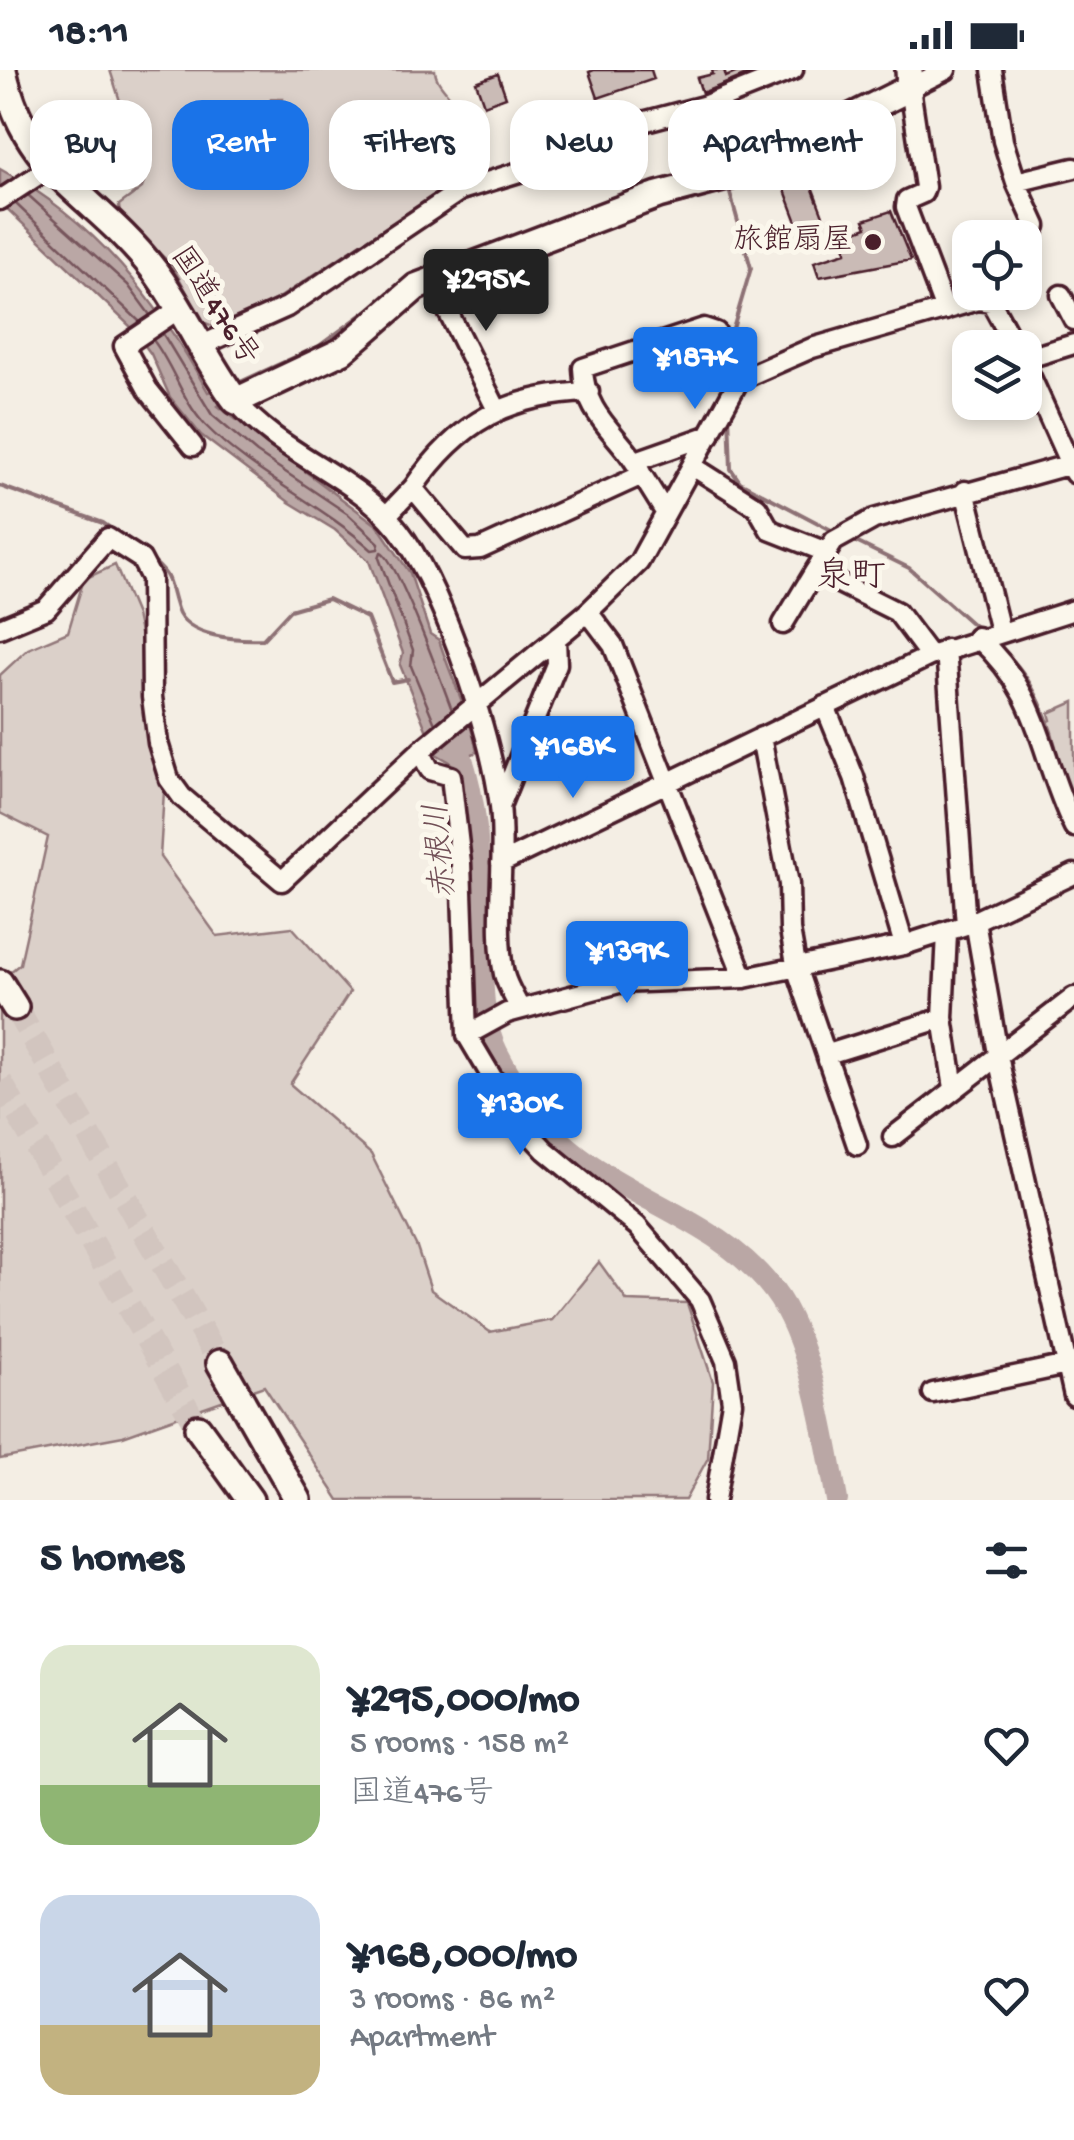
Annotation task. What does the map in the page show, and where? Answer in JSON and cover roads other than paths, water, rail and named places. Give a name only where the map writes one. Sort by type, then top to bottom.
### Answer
[{"type":"highway","name":"国道476号","points":[[3,70],[30,142]]},
{"type":"highway","name":"国道476号","points":[[67,190],[123,234],[236,401],[342,352],[416,287],[658,195],[734,175],[910,79]]},
{"type":"highway","points":[[0,983],[15,1007]]},
{"type":"highway","points":[[220,1363],[298,1500]]},
{"type":"highway","points":[[198,1428],[250,1500]]},
{"type":"street","points":[[200,346],[287,307],[461,190],[578,154],[631,124],[703,106],[793,70]]},
{"type":"street","points":[[945,310],[906,207],[907,200],[923,193],[924,187],[910,79],[946,70]]},
{"type":"street","points":[[992,70],[1003,140],[1033,220]]},
{"type":"street","points":[[1016,182],[1074,168]]},
{"type":"street","points":[[0,200],[30,181]]},
{"type":"street","points":[[432,280],[497,410]]},
{"type":"street","points":[[1060,295],[1074,320]]},
{"type":"street","points":[[0,628],[46,609],[108,538],[140,559],[150,578],[152,697],[158,742],[169,778],[182,798],[282,880],[423,748],[588,612],[639,562],[739,380],[812,348],[978,300],[991,302],[1006,330]]},
{"type":"street","points":[[176,311],[124,346],[148,390],[193,446]]},
{"type":"street","points":[[665,512],[639,468],[603,427],[583,368],[704,328],[716,332],[722,368],[739,380]]},
{"type":"street","points":[[1042,356],[1074,344]]},
{"type":"street","points":[[388,514],[413,488],[437,453],[497,410],[542,394],[589,392]]},
{"type":"street","points":[[236,401],[254,420],[388,514],[419,560],[473,707],[500,806],[504,974],[514,1011]]},
{"type":"street","points":[[783,624],[834,541],[874,519],[965,491],[1072,469],[1042,401]]},
{"type":"street","points":[[413,488],[465,550],[480,549],[710,435]]},
{"type":"street","points":[[694,467],[757,507],[770,530],[826,552]]},
{"type":"street","points":[[965,491],[1000,630]]},
{"type":"street","points":[[815,571],[897,612],[938,652],[970,923],[1074,1396]]},
{"type":"street","points":[[502,863],[938,652],[1074,610]]},
{"type":"street","points":[[588,612],[613,645],[744,978]]},
{"type":"street","points":[[977,637],[1004,662],[1039,721],[1052,781],[1074,827]]},
{"type":"street","points":[[500,806],[557,664],[556,639]]},
{"type":"street","points":[[825,706],[854,777],[904,945]]},
{"type":"street","points":[[761,737],[789,884],[790,930],[797,970],[857,1144]]},
{"type":"street","points":[[423,748],[430,770],[451,776],[461,863],[470,1033],[518,1121],[544,1150],[637,1226],[700,1300],[726,1360],[732,1402],[715,1500]]},
{"type":"street","points":[[470,1033],[514,1011],[619,982],[744,978],[904,945],[970,923],[1074,874]]},
{"type":"street","points":[[946,932],[943,1018],[954,1088]]},
{"type":"street","points":[[893,1137],[1074,997]]},
{"type":"street","points":[[828,1054],[943,1018]]},
{"type":"street","points":[[933,1393],[1067,1365]]},
{"type":"water","points":[[0,169],[66,213],[145,294],[208,392],[218,389],[224,401],[218,406],[378,526],[410,573],[430,634],[439,640],[477,752],[452,763],[436,754],[400,665],[403,653],[369,561],[335,530],[289,502],[201,435],[170,397],[151,354],[132,328],[0,202]]},
{"type":"waterway","points":[[729,190],[751,268],[730,339],[729,359]]},
{"type":"waterway","points":[[410,278],[540,227]]},
{"type":"waterway","points":[[236,384],[319,346],[387,296]]},
{"type":"waterway","points":[[729,414],[731,469],[740,482],[837,533]]},
{"type":"waterway","points":[[0,486],[103,523],[124,538]]},
{"type":"waterway","points":[[850,539],[909,568],[980,631]]},
{"type":"waterway","points":[[147,556],[166,575],[182,619],[202,632],[227,638],[263,639],[290,610],[328,599],[367,618],[392,682],[408,679]]},
{"type":"waterway","points":[[1002,650],[1023,674],[1040,703],[1059,765]]},
{"type":"waterway","name":"赤根川","points":[[452,732],[474,811],[484,1001],[497,1052],[524,1097],[558,1138],[611,1178],[726,1245],[774,1291],[787,1312],[807,1363],[837,1500]]},
{"type":"tunnel","points":[[15,1007],[220,1363]]},
{"type":"tunnel","points":[[0,1082],[198,1428]]},
{"type":"place","name":"旅館扇屋","points":[[873,242]]},
{"type":"district","name":"泉町","points":[[851,578]]}]
